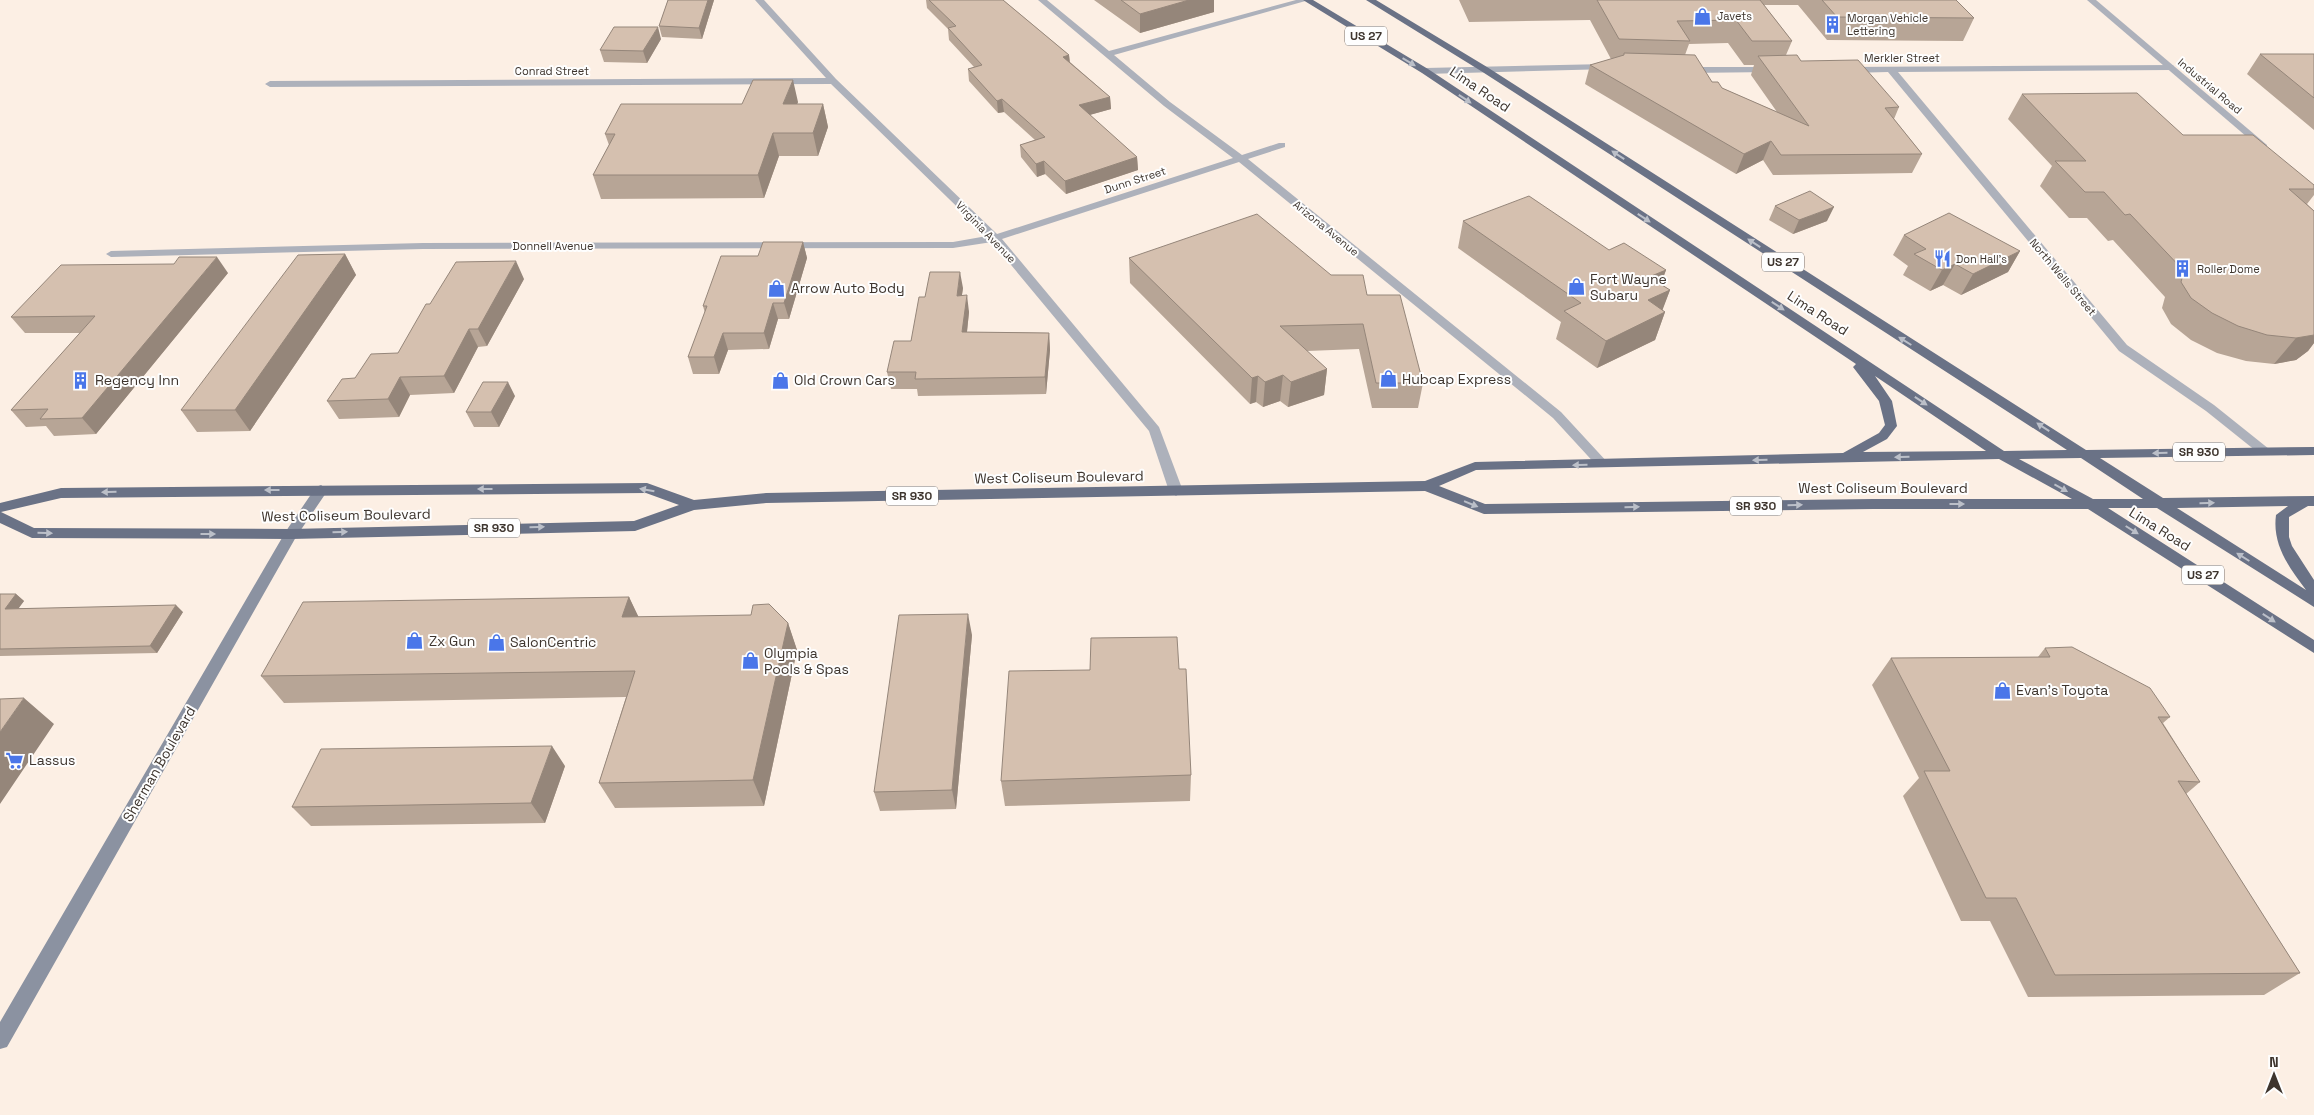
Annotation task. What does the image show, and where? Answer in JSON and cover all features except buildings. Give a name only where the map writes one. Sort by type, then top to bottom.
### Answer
[{"type":"highway","name":"Lima Road","points":[[1306,0],[1425,71],[2003,456],[2091,504],[2314,648]]},
{"type":"highway","name":"Lima Road","points":[[1370,0],[1484,69],[2314,602]]},
{"type":"highway","points":[[1837,345],[1884,396],[1891,414],[1891,426],[1883,436],[1844,457]]},
{"type":"highway","name":"West Coliseum Boulevard","points":[[0,517],[32,533],[291,534],[635,526],[693,505],[766,498],[1426,486],[1475,466],[1844,457],[2314,451]]},
{"type":"highway","name":"West Coliseum Boulevard","points":[[1426,486],[1484,509],[2310,501]]},
{"type":"highway","name":"West Coliseum Boulevard","points":[[0,508],[61,492],[647,488],[693,505]]},
{"type":"highway","points":[[2310,501],[2284,515],[2280,526],[2284,547],[2314,590]]},
{"type":"main road","name":"Sherman Boulevard","points":[[0,1040],[291,534],[321,490]]},
{"type":"street","name":"Virginia Avenue","points":[[759,0],[833,81],[995,238],[1155,430],[1176,491]]},
{"type":"street","name":"Arizona Avenue","points":[[1042,0],[1167,104],[1241,159],[1557,415],[1602,464]]},
{"type":"street","points":[[1108,54],[1306,0]]},
{"type":"street","name":"Industrial Road","points":[[2091,0],[2269,151]]},
{"type":"street","points":[[1425,71],[1617,67]]},
{"type":"street","name":"Merkler Street","points":[[1835,70],[2170,67]]},
{"type":"street","points":[[1676,69],[1775,70]]},
{"type":"street","name":"North Wells Street","points":[[1891,70],[2123,348],[2210,408],[2265,452]]},
{"type":"street","name":"Conrad Street","points":[[270,84],[833,81]]},
{"type":"street","name":"Dunn Street","points":[[995,238],[1282,145]]},
{"type":"street","name":"Donnell Avenue","points":[[111,254],[423,246],[953,245],[995,238]]},
{"type":"place","name":"Javets","points":[[1703,16]]},
{"type":"place","name":"Morgan Vehicle Lettering","points":[[1833,24]]},
{"type":"place","name":"Don Hall's","points":[[1942,259]]},
{"type":"place","name":"Roller Dome","points":[[2183,269]]},
{"type":"place","name":"Fort Wayne Subaru","points":[[1576,287]]},
{"type":"place","name":"Arrow Auto Body","points":[[777,288]]},
{"type":"place","name":"Hubcap Express","points":[[1388,379]]},
{"type":"place","name":"Regency Inn","points":[[81,380]]},
{"type":"place","name":"Old Crown Cars","points":[[780,380]]},
{"type":"place","name":"Zx Gun","points":[[415,641]]},
{"type":"place","name":"SalonCentric","points":[[496,642]]},
{"type":"place","name":"Olympia Pools & Spas","points":[[750,661]]},
{"type":"place","name":"Evan's Toyota","points":[[2002,690]]},
{"type":"place","name":"Lassus","points":[[15,760]]}]
